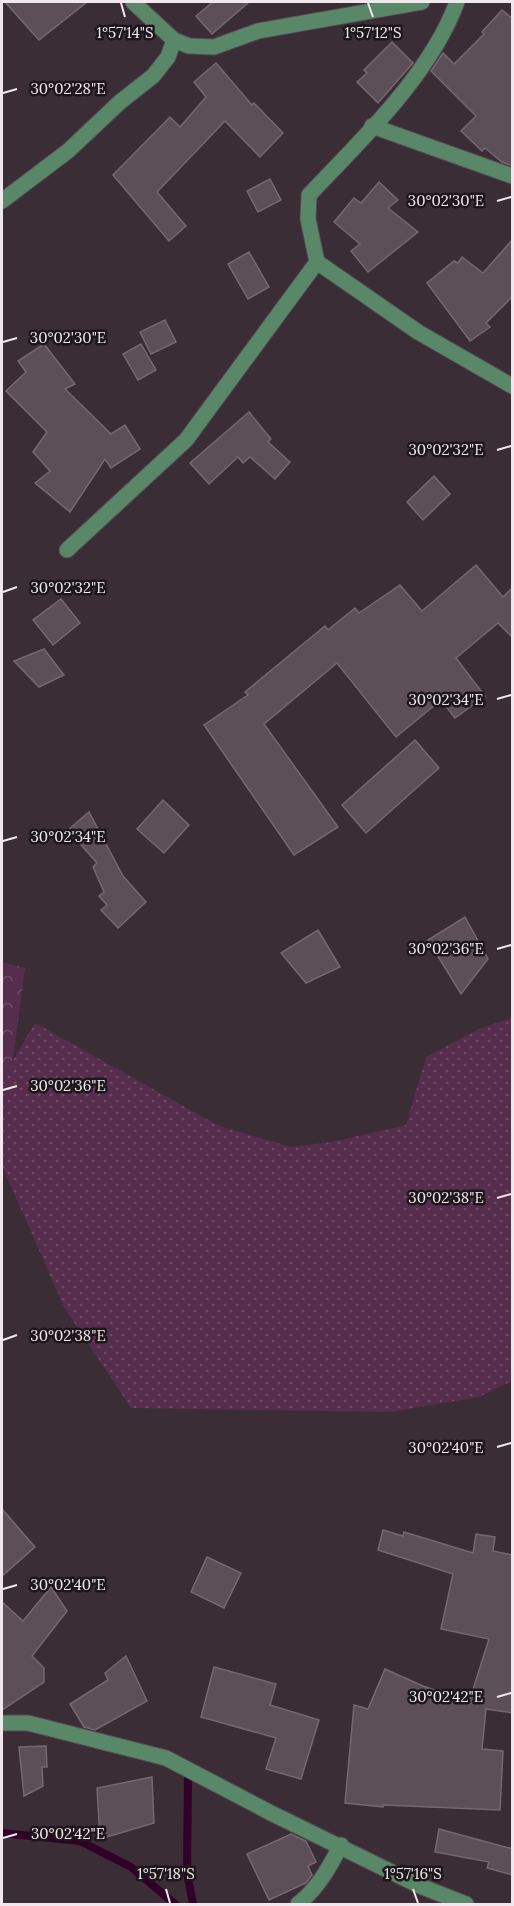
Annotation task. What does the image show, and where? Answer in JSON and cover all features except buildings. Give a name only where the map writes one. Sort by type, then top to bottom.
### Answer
[{"type":"street","points":[[133,2],[174,40],[189,46],[214,47],[258,31],[422,2]]},
{"type":"street","points":[[457,2],[446,30],[423,66],[309,195],[308,219],[317,262],[418,332],[513,386]]},
{"type":"street","points":[[2,201],[68,151],[120,102],[153,76],[168,57],[174,40]]},
{"type":"street","points":[[372,126],[513,176]]},
{"type":"street","points":[[67,550],[186,440],[317,262]]},
{"type":"street","points":[[2,1723],[28,1723],[166,1758],[271,1813],[420,1886],[466,1905]]},
{"type":"street","points":[[298,1905],[326,1874],[340,1845]]},
{"type":"green space","points":[[2,962],[25,968],[13,1059],[2,1079]]},
{"type":"green space","points":[[512,1018],[512,1381],[479,1397],[390,1412],[131,1408],[64,1307],[2,1166],[2,1079],[35,1023],[219,1126],[291,1147],[331,1142],[406,1125],[426,1057],[479,1029]]},
{"type":"waterway","points":[[188,1775],[187,1873],[193,1904]]},
{"type":"waterway","points":[[2,1833],[80,1841],[131,1867],[175,1904]]}]
